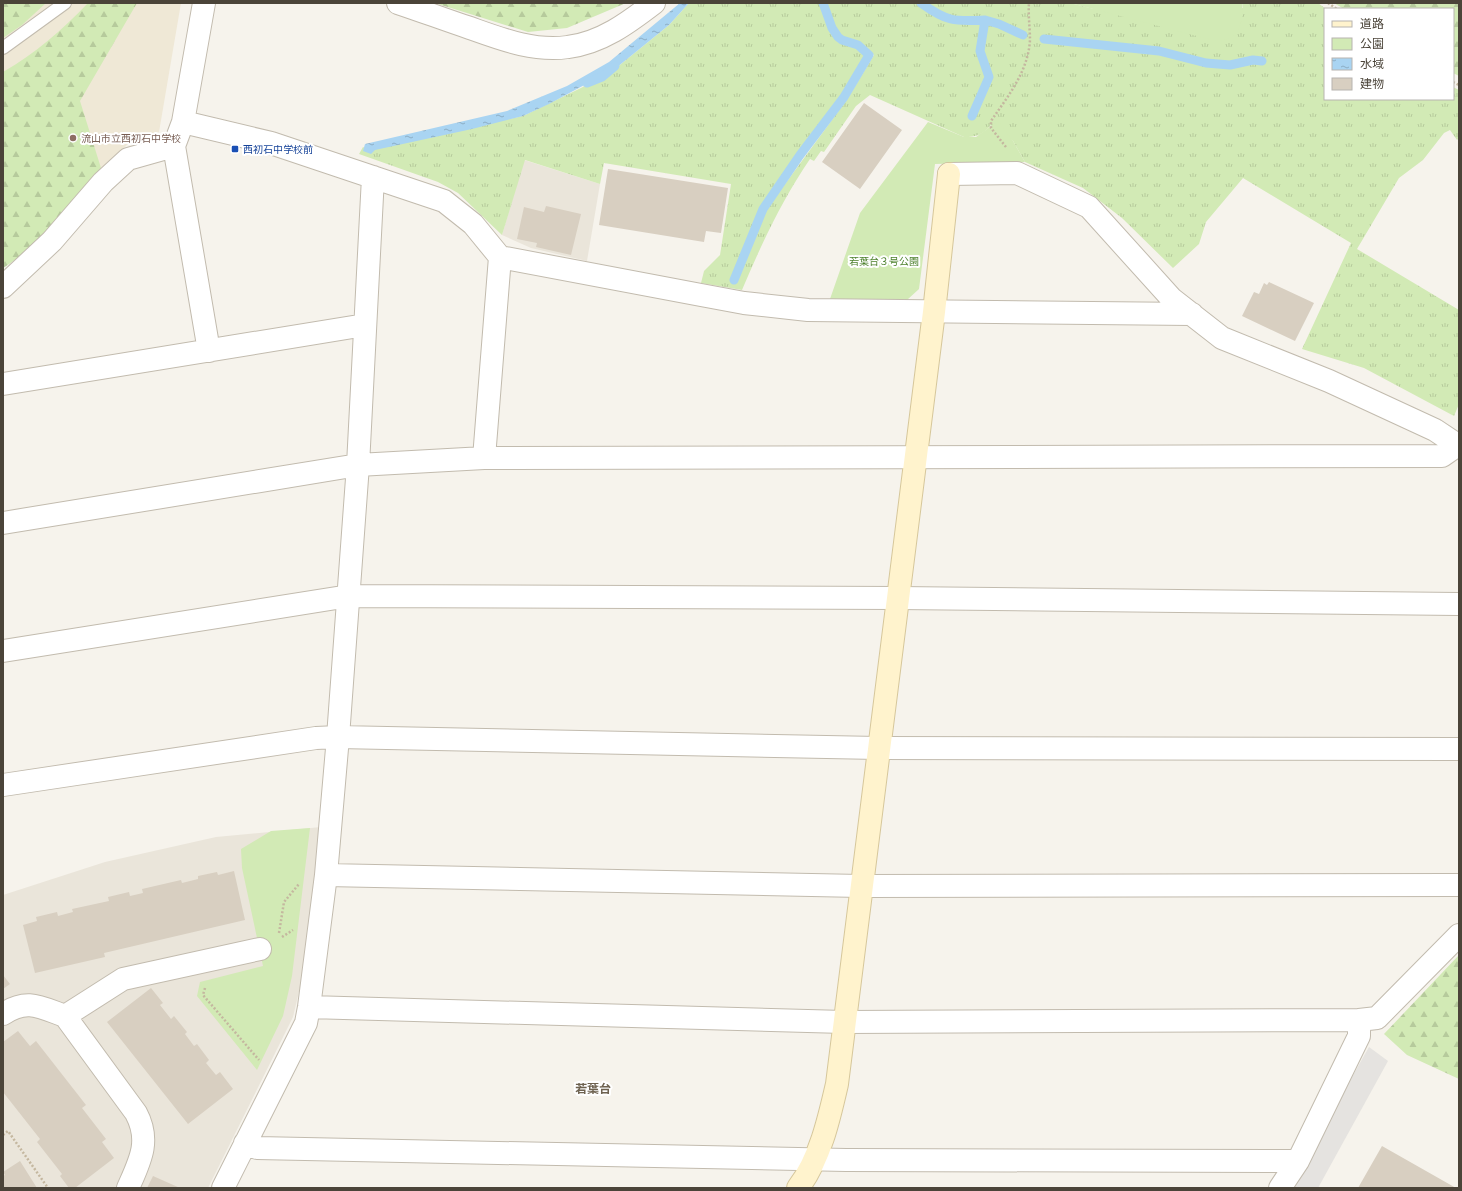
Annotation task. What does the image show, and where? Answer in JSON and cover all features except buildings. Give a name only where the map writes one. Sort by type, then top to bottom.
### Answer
[{"type":"street","points":[[204,3],[183,122],[174,146],[209,351]]},
{"type":"street","points":[[398,3],[509,41],[545,48],[569,47],[596,39],[625,26],[654,3]]},
{"type":"street","points":[[183,122],[271,143],[444,201],[473,224],[500,257],[744,303],[808,310],[1192,314]]},
{"type":"street","points":[[3,286],[52,241],[103,182],[128,160],[174,146]]},
{"type":"street","points":[[3,523],[358,465],[484,458],[915,456],[1442,456],[1458,445],[1435,430],[1329,381],[1222,338],[1172,299],[1089,207],[1017,173],[949,174],[934,312],[915,456],[898,598],[878,748],[837,1084],[829,1119],[806,1178],[798,1188]]},
{"type":"street","points":[[223,1188],[306,1023],[309,1007],[326,875],[349,596],[358,465],[373,178]]},
{"type":"street","points":[[484,458],[500,257]]},
{"type":"street","points":[[3,384],[365,325]]},
{"type":"street","points":[[3,651],[349,596],[898,598],[1459,604]]},
{"type":"street","points":[[3,785],[316,738],[338,737],[878,748],[1459,750]]},
{"type":"street","points":[[326,875],[861,886],[1459,885]]},
{"type":"street","points":[[309,1007],[844,1022],[1359,1020],[1377,1018],[1459,935]]},
{"type":"street","points":[[65,1016],[123,979],[260,949]]},
{"type":"street","points":[[3,1014],[16,1005],[33,1005],[65,1016],[136,1113],[142,1124],[144,1141],[142,1158],[128,1188]]},
{"type":"street","points":[[1280,1188],[1298,1161],[1359,1036],[1359,1020]]},
{"type":"street","points":[[245,1143],[256,1148],[814,1159],[1298,1161]]},
{"type":"lane","points":[[3,48],[65,3]]},
{"type":"path","points":[[1017,173],[1012,154],[991,128],[991,121],[1019,79],[1024,68],[1030,40],[1029,3]]},
{"type":"path","points":[[296,929],[290,931],[279,940],[284,902],[297,884],[302,884]]},
{"type":"path","points":[[205,986],[203,995],[277,1081]]},
{"type":"path","points":[[3,1135],[8,1131],[48,1188]]},
{"type":"shaded area","name":"流山市立西初石中学校","points":[[3,3],[181,3],[159,132],[128,144],[101,168],[53,226],[3,268]]},
{"type":"shaded area","points":[[524,160],[600,184],[587,261],[531,248],[502,235]]},
{"type":"shaded area","points":[[321,827],[302,979],[293,1017],[208,1188],[3,1188],[3,895],[105,862],[216,837]]},
{"type":"shaded area","points":[[1369,1047],[1388,1061],[1318,1188],[1289,1188]]},
{"type":"green space","points":[[3,3],[46,3],[22,25],[3,38]]},
{"type":"green space","points":[[88,3],[137,3],[80,101],[101,168],[44,235],[3,268],[3,72],[27,57],[48,40]]},
{"type":"green space","points":[[435,3],[626,3],[567,28],[528,32]]},
{"type":"green space","points":[[689,3],[1070,3],[1094,9],[1243,8],[1242,3],[1318,3],[1325,8],[1324,100],[1454,100],[1454,88],[1459,90],[1459,138],[1457,140],[1450,130],[1444,133],[1423,160],[1399,178],[1357,249],[1459,310],[1459,404],[1454,416],[1364,368],[1302,349],[1351,243],[1243,178],[1206,222],[1199,244],[1173,268],[1122,218],[1083,188],[1025,162],[1013,141],[991,125],[979,135],[964,137],[870,95],[856,106],[824,152],[821,151],[814,161],[810,159],[790,190],[742,290],[701,283],[704,271],[720,255],[731,184],[604,163],[600,184],[525,160],[502,235],[458,193],[438,182],[359,154],[363,147],[371,151],[376,147],[523,116],[585,86],[616,68],[669,25]],"holes":[[[833,30],[842,39],[858,42],[874,55],[848,98],[766,210],[737,281],[732,279],[762,208],[842,95],[866,56],[862,50],[841,41]]]},
{"type":"green space","points":[[1070,3],[1242,3],[1243,12],[1241,23],[1234,36],[1216,41]]},
{"type":"green space","points":[[1334,3],[1459,3],[1459,76],[1454,74],[1454,8],[1342,8]]},
{"type":"green space","name":"若葉台３号公園","points":[[998,121],[1013,141],[1025,162],[935,164],[919,289],[907,300],[830,299],[860,213],[928,122],[964,137],[976,137]]},
{"type":"green space","points":[[310,828],[292,976],[283,1016],[257,1070],[197,996],[200,982],[263,966],[242,868],[241,849],[271,831]]},
{"type":"green space","points":[[1459,955],[1459,1079],[1407,1055],[1384,1034]]},
{"type":"water","points":[[680,3],[689,3],[669,25],[616,68],[549,104],[523,116],[472,129],[375,150],[371,154],[363,151],[365,144],[507,111],[567,86],[609,62]]},
{"type":"waterway","points":[[734,280],[763,209],[800,155],[844,97],[869,55],[858,45],[842,40],[838,37],[832,28],[823,3]]},
{"type":"waterway","points":[[921,3],[937,14],[951,19],[965,21],[985,20],[980,51],[989,77],[972,116]]},
{"type":"waterway","points":[[985,20],[999,24],[1023,35]]},
{"type":"waterway","points":[[1044,39],[1159,51],[1206,63],[1230,65],[1253,60],[1262,61]]},
{"type":"waterway","points":[[587,83],[602,77],[615,66]]},
{"type":"place","name":"流山市立西初石中学校","points":[[73,138]]},
{"type":"place","name":"西初石中学校前","points":[[235,149]]},
{"type":"district","name":"若葉台","points":[[593,1089]]}]
